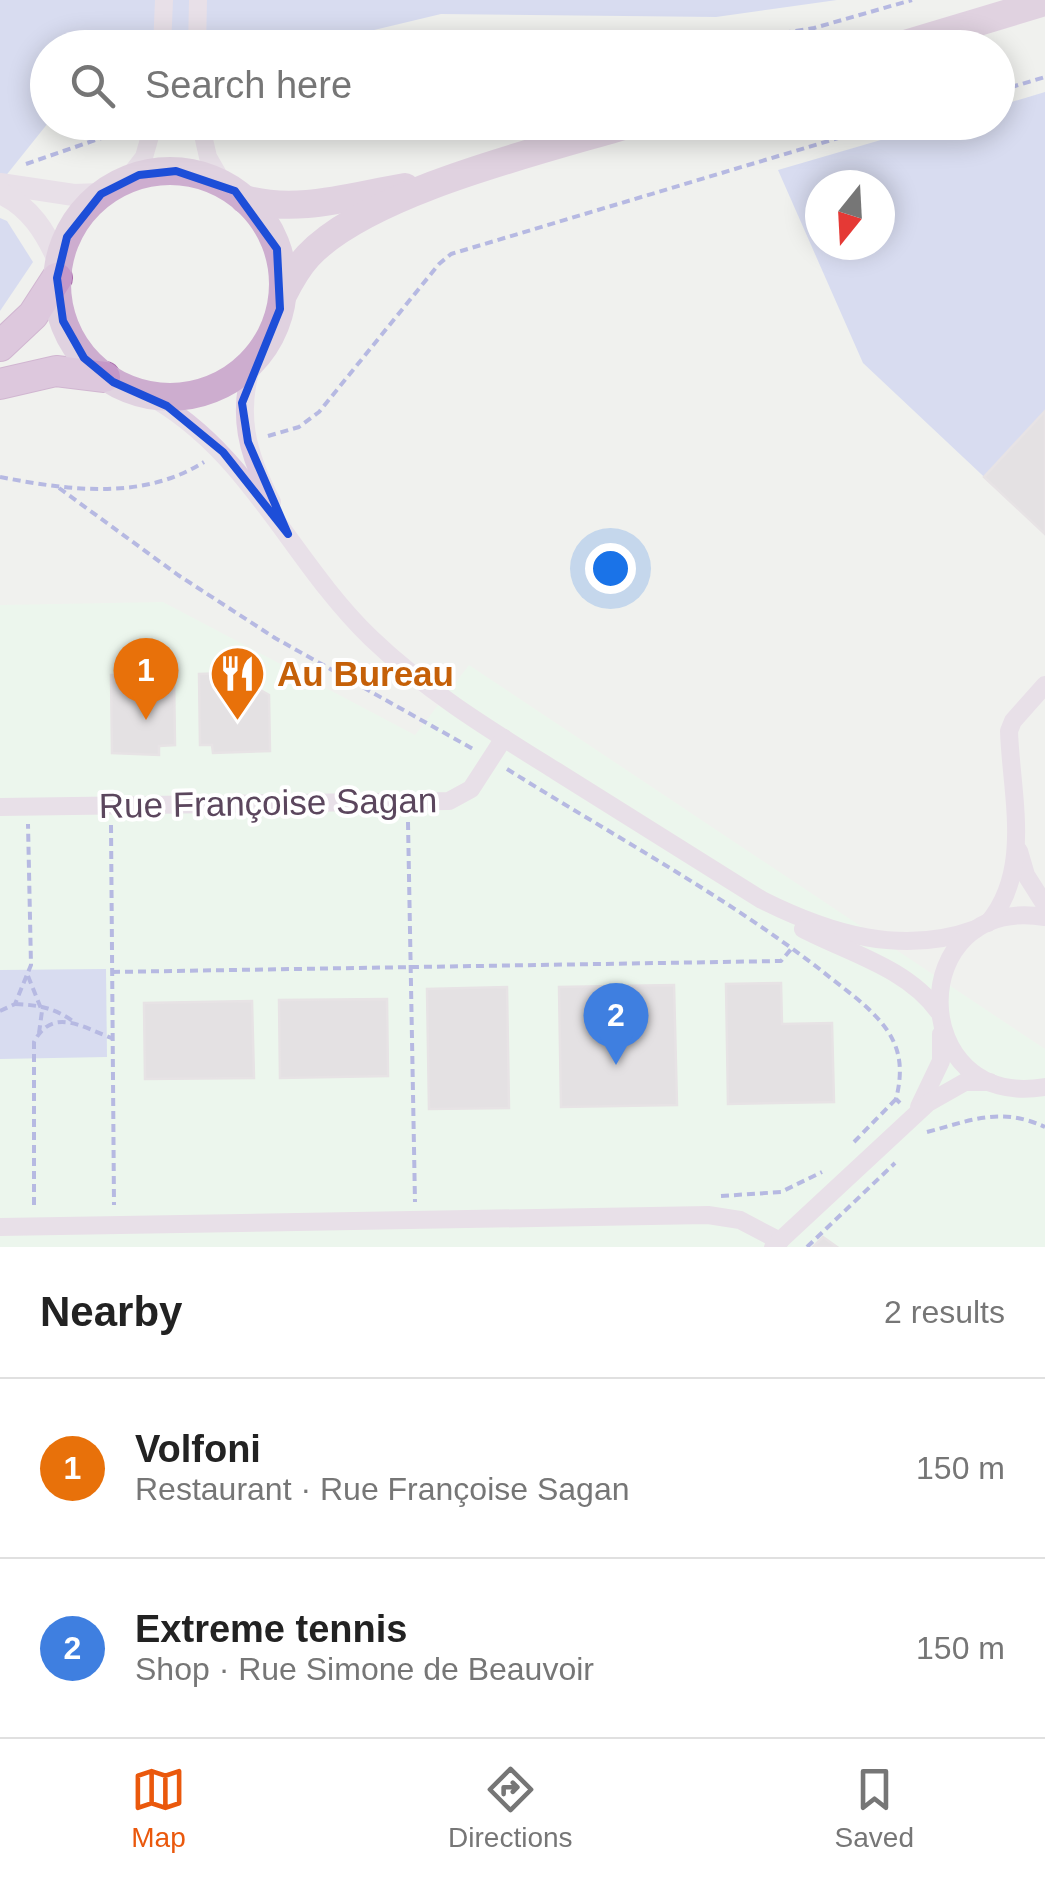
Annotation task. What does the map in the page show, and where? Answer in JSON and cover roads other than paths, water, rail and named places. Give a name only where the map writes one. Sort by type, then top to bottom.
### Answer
[{"type":"highway","points":[[0,346],[33,314],[58,270]]},
{"type":"highway","points":[[0,384],[56,371],[105,378]]},
{"type":"main road","points":[[952,30],[1045,2]]},
{"type":"main road","points":[[450,178],[378,210],[324,242],[294,274],[282,297],[273,332],[253,362],[228,382],[209,390],[178,397],[147,395],[105,378],[84,358],[68,334],[59,307],[58,270],[74,224],[101,194],[127,179],[151,172],[176,171],[201,176],[234,192],[280,206],[300,206],[450,178],[576,140]]},
{"type":"main road","points":[[234,192],[273,237],[280,260],[282,297]]},
{"type":"street","points":[[163,30],[164,0]]},
{"type":"street","points":[[197,30],[198,0]]},
{"type":"street","points":[[127,179],[144,158],[149,140]]},
{"type":"street","points":[[204,140],[208,157],[234,192]]},
{"type":"street","points":[[0,184],[74,195],[101,194]]},
{"type":"street","points":[[0,193],[30,214],[58,270]]},
{"type":"street","points":[[253,362],[242,402],[248,442],[263,485],[288,534]]},
{"type":"street","points":[[147,395],[183,416],[222,452],[336,601],[428,686],[801,928],[915,986],[940,1018],[960,1059],[992,1082]]},
{"type":"street","points":[[913,1116],[930,1089],[941,1060],[943,972],[956,948],[982,926],[1006,897],[1012,879],[1016,831],[1010,731],[1013,720],[1045,685]]},
{"type":"street","name":"Rue Françoise Sagan","points":[[0,807],[449,801],[465,795],[504,738]]},
{"type":"street","points":[[1016,831],[1026,875],[1045,905]]},
{"type":"street","points":[[762,900],[825,927],[896,943],[934,941],[1015,915],[1045,916]]},
{"type":"street","points":[[0,1228],[708,1215],[740,1220],[776,1244],[913,1116],[950,1088],[965,1082],[992,1082],[1040,1090]]},
{"type":"place","name":"Volfoni","points":[[146,720]]},
{"type":"place","name":"Au Bureau","points":[[238,723]]},
{"type":"place","name":"Extreme tennis","points":[[616,1065]]}]
